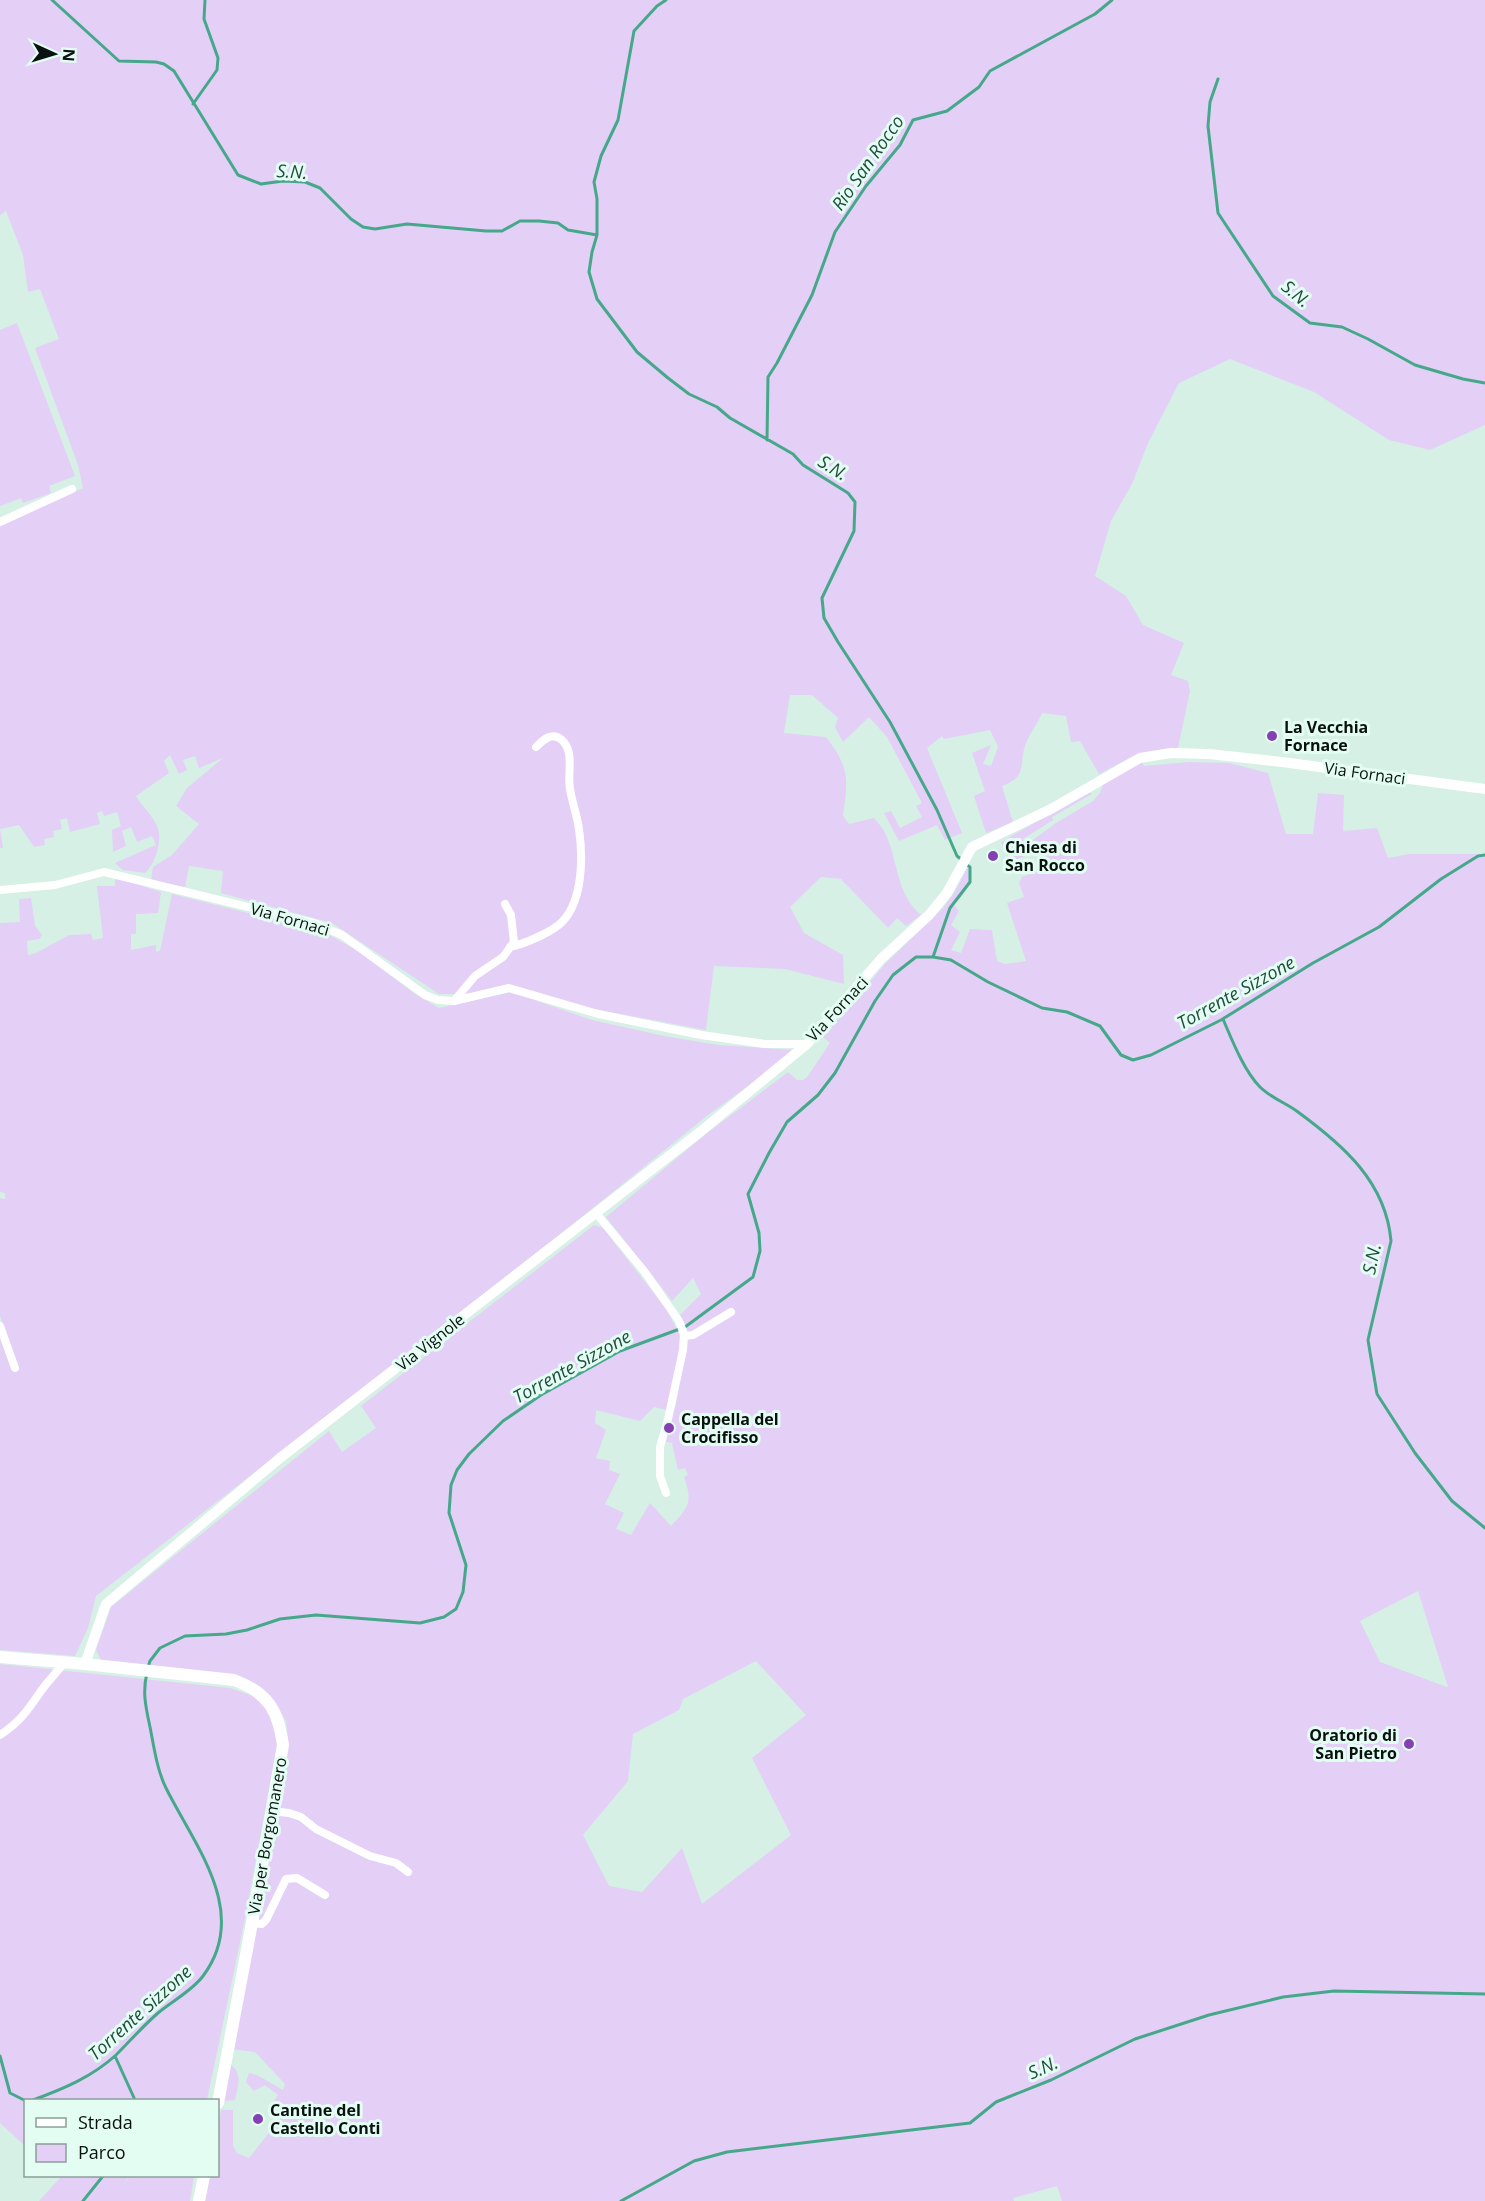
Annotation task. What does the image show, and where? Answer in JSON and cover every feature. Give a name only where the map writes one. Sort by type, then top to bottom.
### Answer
[{"type":"main road","name":"Via per Borgomanero","points":[[0,1657],[234,1680],[244,1684],[272,1705],[279,1722],[283,1745],[219,2099]]},
{"type":"main road","points":[[199,2201],[204,2177]]},
{"type":"street","points":[[0,522],[72,489]]},
{"type":"street","points":[[510,947],[520,945],[555,928],[564,921],[573,907],[579,878],[580,842],[568,778],[569,753],[563,741],[554,736],[546,737],[536,747]]},
{"type":"street","name":"Via Fornaci","points":[[0,890],[55,885],[104,872],[314,922],[342,934],[424,995],[438,1000],[454,1001],[509,988],[598,1014],[701,1035],[765,1044],[807,1044],[881,959],[929,915],[946,894],[972,847],[1051,809],[1140,758],[1171,753],[1209,754],[1485,789]]},
{"type":"street","points":[[454,1001],[475,976],[503,957],[514,942],[511,915],[505,904]]},
{"type":"street","name":"Via Vignole","points":[[85,1664],[106,1604],[280,1458],[770,1077],[807,1044]]},
{"type":"street","points":[[596,1213],[644,1271],[679,1321],[684,1335],[674,1395],[660,1447],[660,1476],[666,1493]]},
{"type":"street","points":[[684,1335],[693,1335],[732,1312]]},
{"type":"street","points":[[0,1326],[15,1368]]},
{"type":"street","points":[[0,1735],[29,1710],[41,1690],[65,1662]]},
{"type":"street","points":[[271,1811],[301,1817],[316,1829],[369,1856],[396,1863],[408,1872]]},
{"type":"street","points":[[252,1923],[262,1924],[266,1920],[286,1879],[297,1878],[325,1895]]},
{"type":"green space","points":[[0,0],[1485,0],[1485,425],[1430,450],[1389,440],[1314,392],[1230,359],[1179,383],[1148,443],[1132,484],[1111,521],[1095,576],[1126,596],[1143,625],[1184,643],[1171,675],[1188,681],[1190,691],[1178,748],[1147,752],[1131,757],[1099,774],[1080,741],[1071,742],[1066,716],[1042,713],[1026,743],[1019,774],[1002,786],[1013,822],[986,833],[974,796],[985,791],[972,753],[991,745],[983,764],[991,766],[998,747],[990,730],[944,739],[942,736],[927,748],[962,833],[945,840],[937,825],[899,841],[884,813],[891,811],[900,828],[922,817],[916,806],[922,803],[887,737],[869,717],[843,742],[835,727],[838,718],[812,695],[790,695],[784,733],[826,737],[839,757],[845,774],[846,792],[843,816],[849,824],[874,818],[890,844],[906,897],[921,915],[906,926],[897,918],[888,928],[841,879],[821,877],[790,907],[804,933],[843,955],[844,984],[785,969],[714,966],[706,1030],[573,1005],[508,985],[475,994],[439,994],[332,923],[221,893],[223,871],[189,866],[185,887],[151,881],[153,867],[172,855],[199,824],[176,806],[187,788],[223,758],[199,768],[195,756],[183,760],[187,770],[179,774],[170,755],[164,761],[169,773],[136,796],[154,820],[159,836],[155,857],[145,873],[123,870],[115,863],[156,845],[152,836],[137,842],[131,827],[122,831],[126,846],[113,852],[112,830],[121,826],[117,812],[104,816],[102,811],[97,813],[100,824],[70,832],[67,818],[60,820],[62,829],[53,831],[54,837],[44,839],[45,845],[34,847],[19,825],[0,829],[0,526],[83,488],[78,465],[35,348],[59,339],[40,289],[28,292],[23,255],[6,211],[0,215]]},
{"type":"green space","points":[[17,323],[75,476],[49,486],[51,493],[23,503],[21,498],[0,506],[0,330]]},
{"type":"green space","points":[[1142,762],[1144,766],[1189,762],[1229,763],[1268,773],[1286,834],[1313,834],[1318,793],[1344,795],[1343,831],[1377,828],[1388,858],[1409,854],[1485,854],[1485,2201],[1062,2201],[1057,2186],[1013,2198],[1014,2201],[205,2201],[208,2177],[219,2177],[221,2110],[233,2110],[233,2146],[237,2153],[249,2158],[284,2114],[272,2104],[278,2095],[265,2085],[254,2091],[246,2082],[249,2073],[283,2090],[285,2084],[255,2052],[231,2049],[288,1740],[286,1721],[273,1700],[247,1681],[104,1666],[96,1650],[111,1607],[329,1431],[342,1452],[376,1428],[361,1406],[594,1225],[603,1228],[667,1310],[680,1336],[680,1350],[667,1410],[654,1407],[640,1421],[596,1410],[595,1423],[606,1430],[596,1458],[610,1461],[609,1470],[620,1474],[605,1504],[624,1513],[616,1529],[631,1535],[650,1503],[671,1526],[688,1504],[689,1498],[684,1477],[688,1475],[685,1468],[678,1470],[672,1443],[663,1441],[676,1405],[686,1344],[687,1328],[680,1315],[701,1294],[693,1278],[672,1301],[606,1217],[706,1134],[788,1072],[797,1080],[807,1077],[830,1043],[823,1037],[885,964],[943,908],[968,867],[971,874],[968,884],[954,905],[959,911],[951,925],[960,932],[951,950],[961,953],[970,929],[992,930],[997,961],[1005,964],[1026,961],[1007,903],[1024,897],[1019,883],[1022,877],[1046,868],[1040,851],[1035,852],[1033,849],[1033,840],[1093,801],[1100,793],[1104,782]],"holes":[[[1418,1591],[1448,1687],[1380,1662],[1360,1621]],[[756,1661],[806,1715],[752,1758],[791,1835],[702,1904],[682,1848],[642,1892],[609,1886],[583,1835],[628,1781],[633,1734],[679,1710],[683,1699]]]},
{"type":"green space","points":[[1089,792],[1092,794],[1052,817],[1053,820],[1023,839],[1028,855],[1015,860],[1014,856],[1008,859],[1001,842]]},
{"type":"green space","points":[[0,829],[3,848],[0,848]]},
{"type":"green space","points":[[115,877],[161,892],[158,913],[136,914],[136,934],[131,934],[131,950],[156,945],[156,952],[160,951],[172,894],[324,932],[358,951],[415,994],[439,1008],[511,992],[592,1020],[664,1036],[718,1045],[794,1050],[787,1058],[708,1115],[572,1225],[96,1596],[88,1628],[75,1656],[0,1650],[0,1335],[11,1369],[16,1366],[0,1316],[0,1198],[5,1199],[5,1193],[0,1192],[0,923],[20,922],[19,899],[31,898],[35,926],[42,935],[39,939],[27,941],[28,955],[69,935],[91,934],[93,940],[103,938],[97,886],[115,886]]},
{"type":"green space","points":[[0,1664],[230,1688],[259,1698],[278,1730],[277,1747],[244,1923],[207,2099],[24,2099],[24,2145],[0,2123]]},
{"type":"green space","points":[[230,2065],[237,2071],[239,2080],[235,2100],[223,2101]]},
{"type":"green space","points":[[58,2177],[128,2177],[122,2188],[129,2177],[194,2177],[190,2201],[39,2201],[60,2178]]},
{"type":"waterway","name":"S.N.","points":[[52,0],[119,61],[156,62],[174,71],[238,175],[261,184],[283,181],[305,182],[320,188],[351,219],[363,227],[375,229],[407,224],[502,231],[520,221],[539,221],[558,223],[568,230],[597,235]]},
{"type":"waterway","points":[[193,104],[217,70],[218,58],[204,19],[205,0]]},
{"type":"waterway","name":"S.N.","points":[[666,0],[657,6],[634,31],[618,120],[601,156],[594,182],[597,199],[597,235],[589,272],[597,299],[637,352],[668,378],[689,394],[717,407],[730,418],[793,454],[803,465],[848,493],[855,502],[854,531],[822,598],[824,618],[890,722],[937,810],[957,856],[962,860]]},
{"type":"waterway","name":"Rio San Rocco","points":[[767,440],[768,377],[812,295],[835,232],[866,186],[900,145],[913,120],[947,111],[979,87],[990,71],[1095,14],[1112,0]]},
{"type":"waterway","name":"S.N.","points":[[1218,79],[1210,102],[1208,126],[1218,213],[1273,296],[1310,323],[1342,327],[1415,365],[1485,383]]},
{"type":"waterway","name":"Torrente Sizzone","points":[[148,1667],[160,1648],[185,1636],[226,1634],[280,1619],[316,1615],[420,1623],[444,1617],[456,1609],[463,1592],[466,1565],[449,1513],[451,1485],[457,1470],[469,1454],[503,1421],[541,1395],[620,1351],[685,1327],[753,1277],[760,1251],[759,1233],[748,1194],[787,1122],[818,1095],[835,1073],[875,1001],[893,975],[916,957],[951,960],[988,982],[1042,1008],[1067,1012],[1100,1026],[1121,1055],[1133,1060],[1151,1055],[1221,1020],[1313,963],[1379,927],[1441,879],[1478,856],[1485,855]]},
{"type":"waterway","name":"S.N.","points":[[933,957],[950,908],[970,882],[970,867],[967,865]]},
{"type":"waterway","name":"S.N.","points":[[1223,1019],[1239,1055],[1260,1087],[1315,1125],[1346,1152],[1360,1167],[1381,1201],[1391,1241],[1368,1340],[1377,1394],[1415,1453],[1452,1501],[1485,1528]]},
{"type":"waterway","name":"Torrente Sizzone","points":[[35,2099],[77,2082],[107,2063],[158,2013],[188,1991],[203,1976],[216,1952],[221,1928],[220,1903],[203,1856],[160,1774],[146,1707],[147,1673]]},
{"type":"waterway","name":"S.N.","points":[[621,2201],[694,2161],[727,2152],[970,2123],[996,2102],[1051,2080],[1135,2039],[1209,2015],[1283,1997],[1334,1991],[1485,1994]]},
{"type":"waterway","name":"Torrente Sizzone","points":[[0,2056],[10,2093],[24,2100]]},
{"type":"waterway","name":"S.N.","points":[[115,2056],[135,2099]]},
{"type":"waterway","name":"S.N.","points":[[83,2201],[102,2177]]},
{"type":"place","name":"La Vecchia Fornace","points":[[1272,736]]},
{"type":"place","name":"Chiesa di San Rocco","points":[[993,856]]},
{"type":"place","name":"Cappella del Crocifisso","points":[[669,1428]]},
{"type":"place","name":"Oratorio di San Pietro","points":[[1409,1744]]},
{"type":"place","name":"Cantine del Castello Conti","points":[[258,2119]]}]
